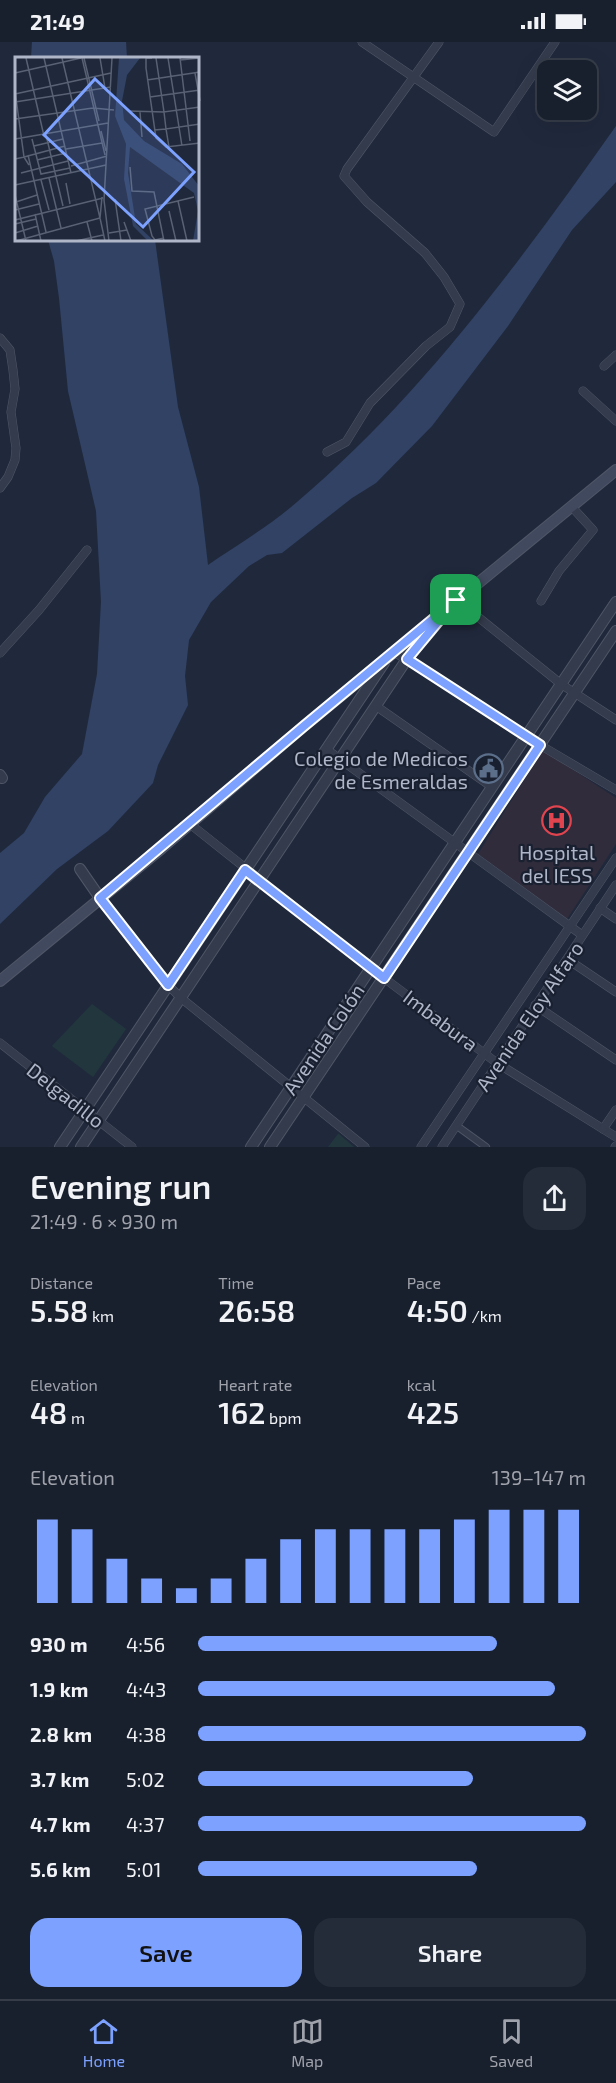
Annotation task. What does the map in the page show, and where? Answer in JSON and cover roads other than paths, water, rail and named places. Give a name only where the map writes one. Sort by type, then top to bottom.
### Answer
[{"type":"main road","points":[[0,981],[390,654],[616,470]]},
{"type":"street","points":[[362,42],[494,132],[555,42]]},
{"type":"street","points":[[327,452],[346,442],[370,404],[426,346],[450,327],[460,304],[426,253],[367,202],[345,176],[347,169],[439,42]]},
{"type":"street","points":[[0,338],[10,350],[13,370],[15,389],[11,412],[16,448],[15,460],[8,477],[0,488]]},
{"type":"street","points":[[604,366],[616,355]]},
{"type":"street","points":[[583,391],[616,421]]},
{"type":"street","points":[[541,602],[559,572],[593,530],[572,506]]},
{"type":"street","points":[[0,653],[39,610],[87,550]]},
{"type":"street","points":[[81,1147],[407,659],[456,600],[561,684],[616,720]]},
{"type":"street","name":"Avenida Colón","points":[[251,1147],[616,602]]},
{"type":"street","name":"Avenida Colón","points":[[270,1147],[616,631]]},
{"type":"street","points":[[60,1147],[390,654],[407,659],[540,745],[616,790]]},
{"type":"street","points":[[376,706],[492,787]]},
{"type":"street","points":[[326,749],[582,936]]},
{"type":"street","name":"Imbabura","points":[[190,824],[245,870],[497,1063],[616,1137]]},
{"type":"street","name":"Avenida Eloy Alfaro","points":[[421,1147],[616,858]]},
{"type":"street","points":[[81,869],[100,898],[168,985],[181,998],[364,1147]]},
{"type":"street","name":"Avenida Eloy Alfaro","points":[[442,1147],[616,885]]},
{"type":"street","points":[[600,908],[616,919]]},
{"type":"street","points":[[567,959],[616,992]]},
{"type":"street","points":[[535,1005],[616,1060]]},
{"type":"street","name":"Delgadillo","points":[[0,1043],[132,1147]]},
{"type":"street","points":[[603,1129],[616,1110]]},
{"type":"street","points":[[457,1126],[486,1147]]},
{"type":"water","points":[[32,42],[126,42],[127,57],[31,57]]},
{"type":"water","points":[[616,126],[616,182],[572,230],[508,326],[432,426],[376,483],[352,498],[282,553],[267,555],[249,566],[211,602],[189,640],[185,676],[188,705],[158,765],[153,783],[108,831],[57,869],[0,924],[0,853],[24,833],[45,797],[82,754],[97,674],[101,602],[96,511],[68,391],[59,298],[54,261],[49,242],[155,242],[178,407],[199,487],[208,565],[265,527],[343,461],[428,372],[544,226]]},
{"type":"place","name":"Colegio de Medicos de Esmeraldas","points":[[489,769]]},
{"type":"place","name":"Hospital del IESS","points":[[557,821]]}]
